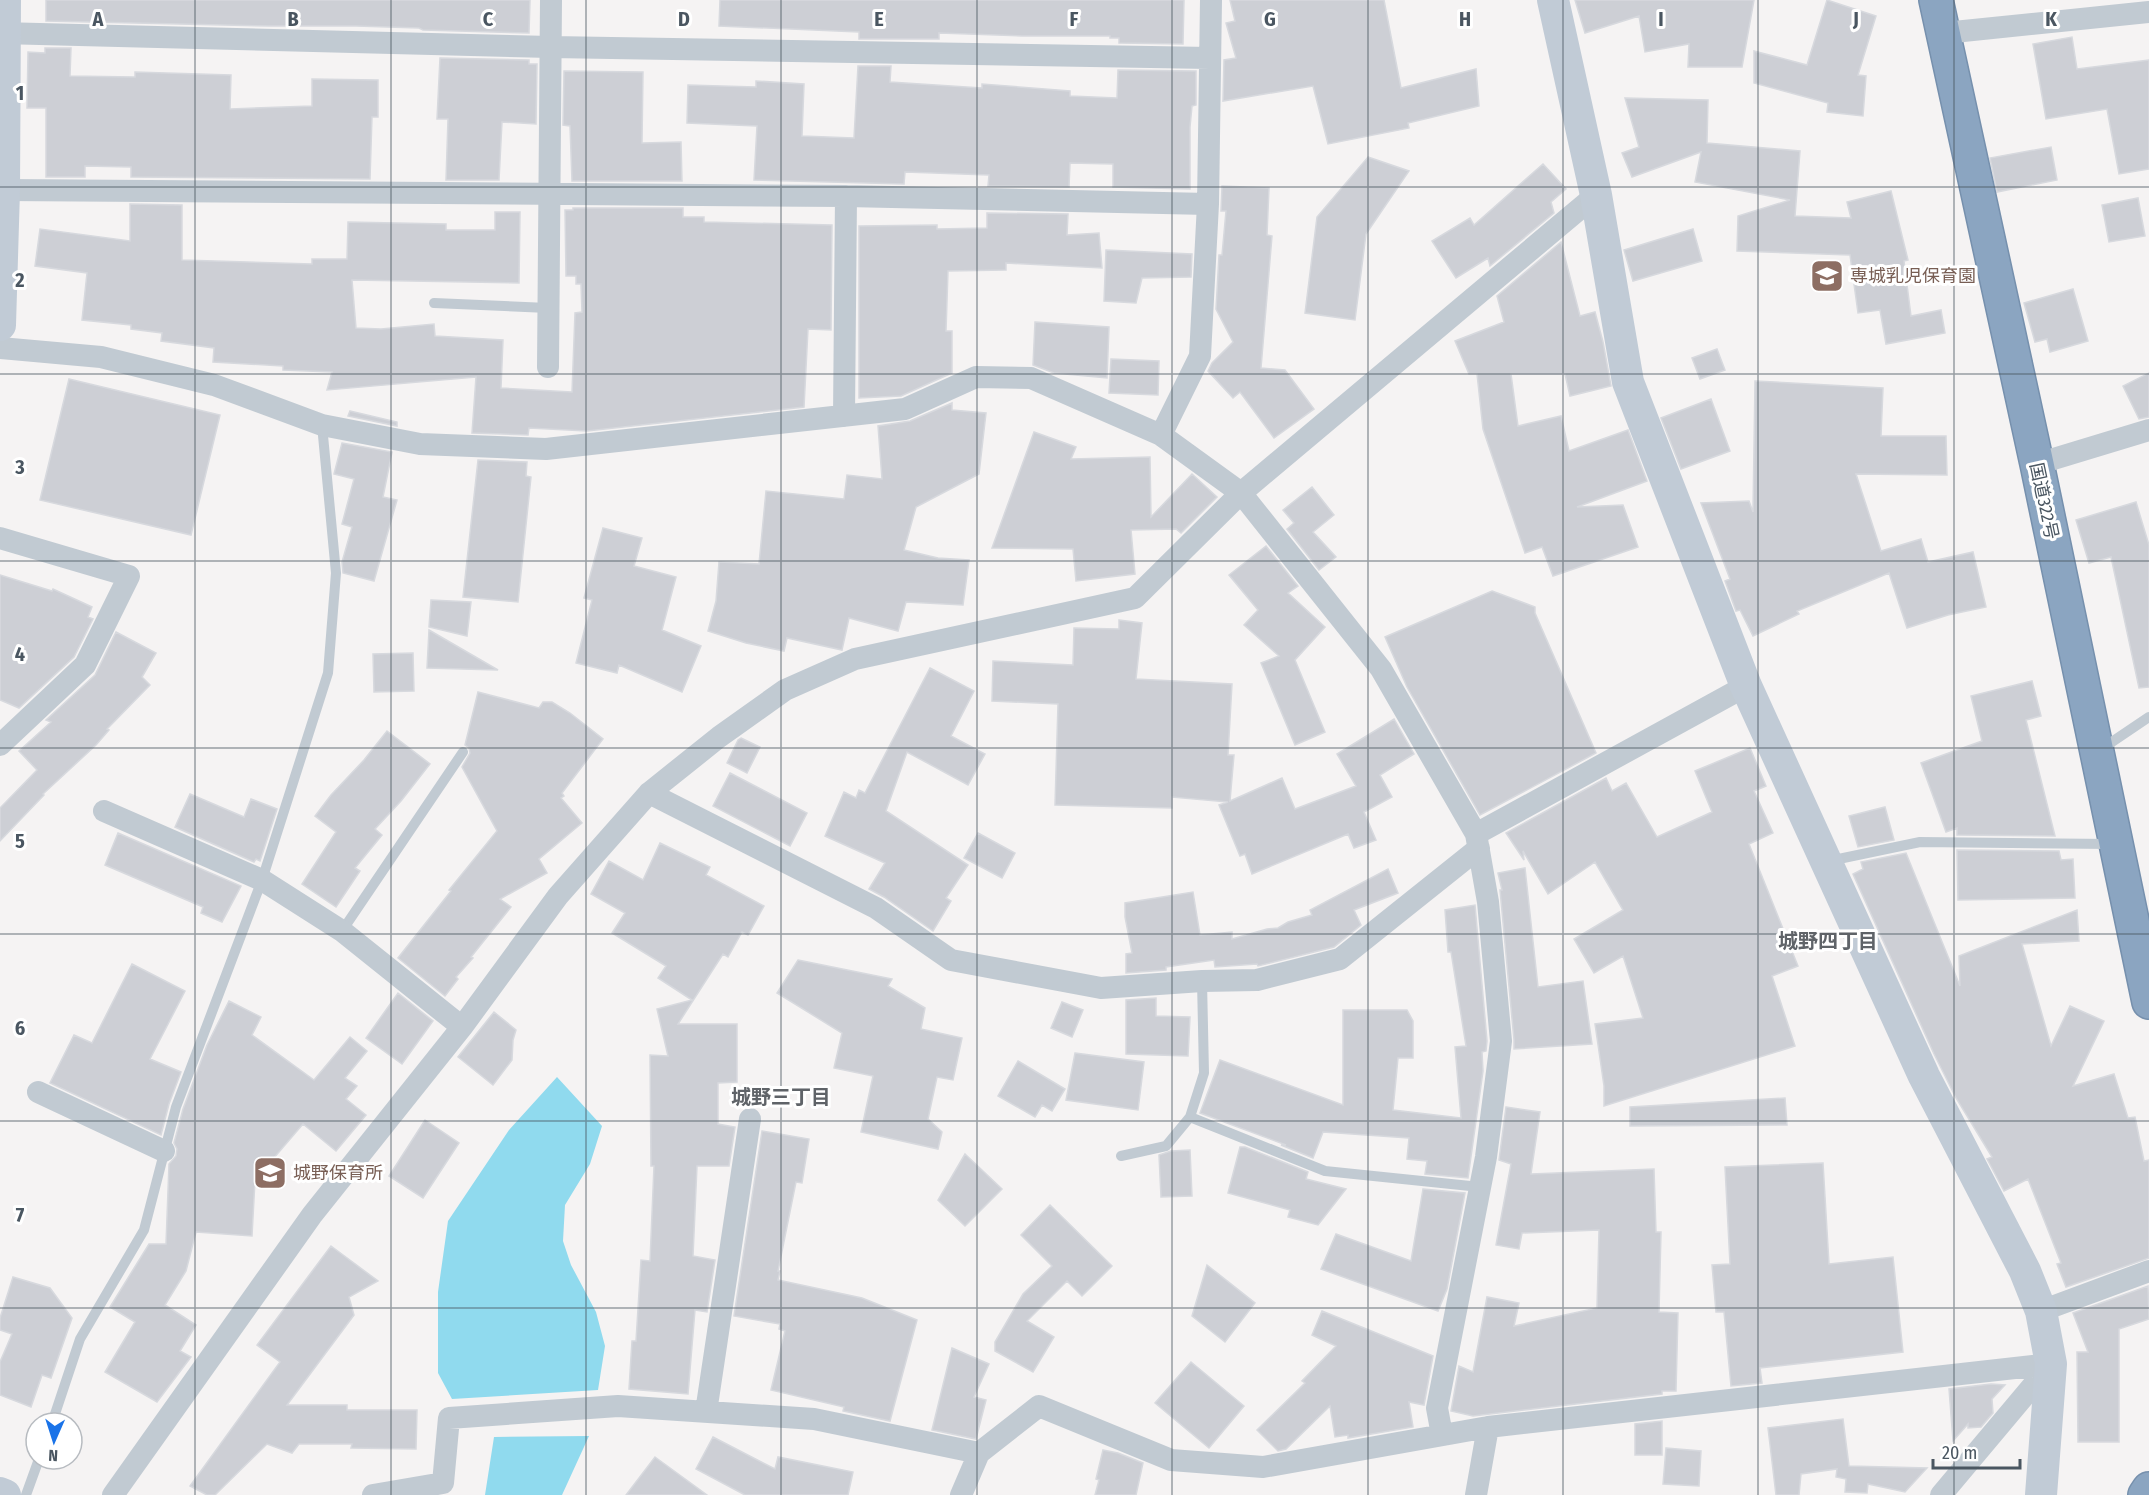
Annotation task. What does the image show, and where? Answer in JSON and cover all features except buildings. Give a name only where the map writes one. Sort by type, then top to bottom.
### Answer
[{"type":"highway","name":"国道322号","points":[[1936,0],[2037,464],[2149,1002]]},
{"type":"highway","points":[[2145,1495],[2149,1489]]},
{"type":"street","points":[[0,325],[4,190],[2,33],[5,0]]},
{"type":"street","points":[[548,367],[551,0]]},
{"type":"street","points":[[1161,435],[1200,356],[1208,204],[1211,0]]},
{"type":"street","points":[[1553,0],[1596,195],[1628,382],[1746,686],[1924,1076],[2025,1271],[2041,1311],[2051,1364],[2041,1495]]},
{"type":"street","points":[[1944,33],[2149,12]]},
{"type":"street","points":[[2,33],[551,47],[1210,58]]},
{"type":"street","points":[[4,190],[846,196],[1208,204]]},
{"type":"street","points":[[113,1495],[312,1215],[462,1027],[558,896],[649,793],[719,737],[785,690],[855,659],[1135,598],[1241,493],[1596,195]]},
{"type":"street","points":[[844,416],[846,196]]},
{"type":"street","points":[[0,348],[101,357],[213,385],[322,424],[420,444],[546,449],[905,409],[976,377],[1031,378],[1161,435],[1241,493],[1381,669],[1477,841],[1488,902],[1501,1041],[1486,1156],[1437,1408],[1442,1435]]},
{"type":"street","points":[[2037,464],[2149,430]]},
{"type":"street","points":[[0,538],[129,576],[85,665],[0,745]]},
{"type":"street","points":[[649,793],[876,908],[951,960],[1101,988],[1202,981],[1257,980],[1341,959],[1477,841],[1746,686]]},
{"type":"street","points":[[104,811],[262,880],[342,930],[462,1027]]},
{"type":"street","points":[[38,1092],[165,1151]]},
{"type":"street","points":[[706,1412],[750,1119]]},
{"type":"street","points":[[2041,1311],[2149,1270]]},
{"type":"street","points":[[962,1495],[979,1453],[1039,1406],[1171,1460],[1263,1467],[1488,1427],[2051,1364]]},
{"type":"street","points":[[1941,1495],[2051,1364]]},
{"type":"street","points":[[373,1495],[443,1483],[449,1418],[618,1406],[814,1419],[979,1453]]},
{"type":"street","points":[[1476,1495],[1488,1427]]},
{"type":"street","points":[[0,1492],[5,1495]]},
{"type":"lane","points":[[434,303],[548,308]]},
{"type":"lane","points":[[56,1411],[80,1339],[144,1230],[176,1107],[262,880],[328,673],[336,573],[322,424]]},
{"type":"lane","points":[[2097,753],[2149,717]]},
{"type":"lane","points":[[342,930],[463,752]]},
{"type":"lane","points":[[1826,862],[1920,842],[2115,844]]},
{"type":"lane","points":[[1121,1156],[1166,1146],[1190,1117],[1204,1073],[1202,981]]},
{"type":"lane","points":[[1190,1117],[1325,1171],[1480,1187]]},
{"type":"lane","points":[[26,1495],[35,1471]]},
{"type":"water","points":[[557,1077],[602,1126],[590,1164],[565,1205],[563,1241],[571,1265],[596,1312],[605,1346],[598,1390],[452,1399],[438,1373],[438,1292],[448,1221],[509,1130]]},
{"type":"water","points":[[589,1436],[562,1495],[485,1495],[494,1437]]},
{"type":"place","name":"専城乳児保育園","points":[[1827,276]]},
{"type":"place","name":"城野保育所","points":[[270,1173]]},
{"type":"district","name":"城野四丁目","points":[[1828,941]]},
{"type":"district","name":"城野三丁目","points":[[781,1097]]}]
